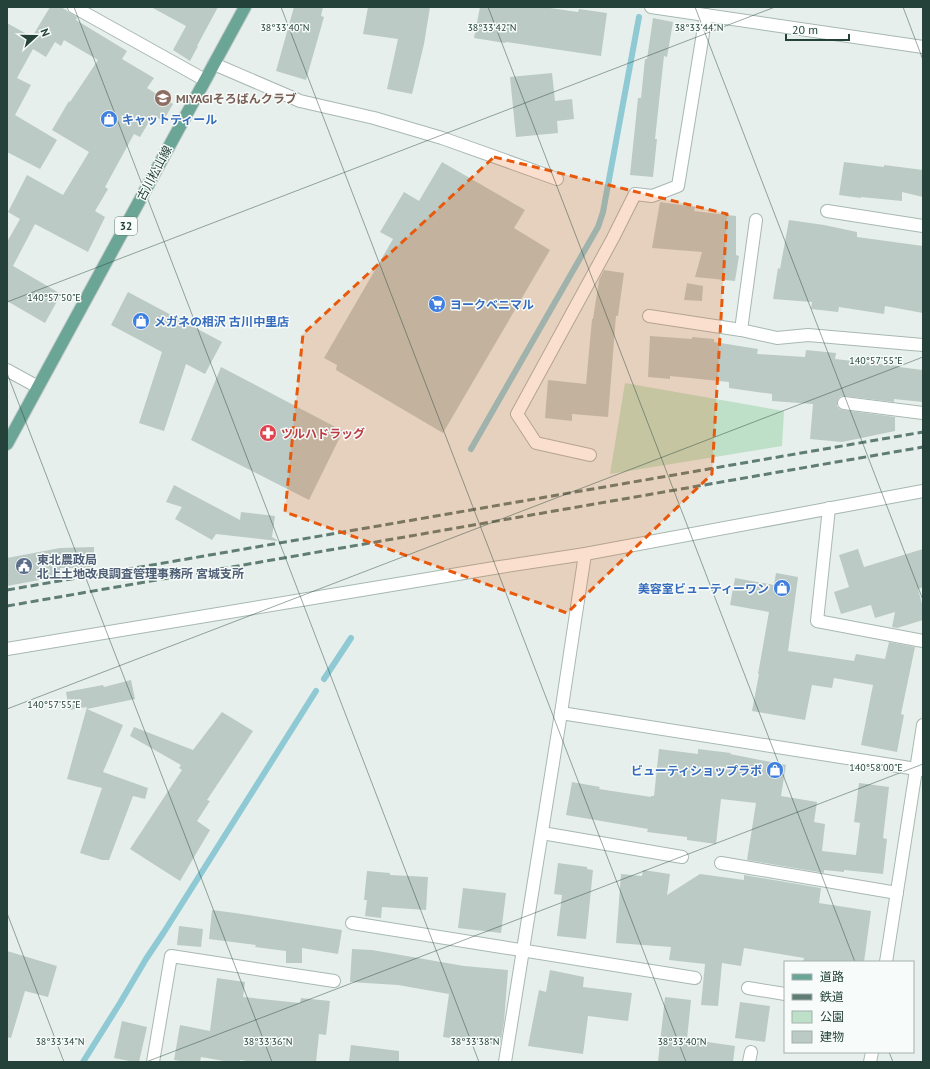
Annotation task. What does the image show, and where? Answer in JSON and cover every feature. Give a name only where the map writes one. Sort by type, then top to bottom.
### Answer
[{"type":"main road","name":"古川松山線","points":[[7,444],[245,7]]},
{"type":"street","points":[[74,7],[205,80]]},
{"type":"street","points":[[651,7],[670,8],[706,15],[923,47]]},
{"type":"street","points":[[590,455],[536,443],[517,414],[613,238],[635,194],[652,196],[678,186],[706,15]]},
{"type":"street","points":[[214,64],[300,101],[374,118],[442,138],[557,178]]},
{"type":"street","points":[[828,211],[923,226]]},
{"type":"street","points":[[741,330],[756,220]]},
{"type":"street","points":[[649,316],[741,330],[777,338],[808,335],[923,345]]},
{"type":"street","points":[[7,370],[38,388]]},
{"type":"street","points":[[844,403],[923,413]]},
{"type":"street","points":[[7,649],[585,554],[923,491]]},
{"type":"street","points":[[829,508],[817,621],[923,641]]},
{"type":"street","points":[[505,1062],[562,713],[585,554]]},
{"type":"street","points":[[562,713],[920,769]]},
{"type":"street","points":[[886,961],[920,769],[923,725]]},
{"type":"street","points":[[542,833],[682,857]]},
{"type":"street","points":[[721,863],[897,893]]},
{"type":"street","points":[[352,923],[695,978]]},
{"type":"street","points":[[154,1062],[171,956],[334,980]]},
{"type":"street","points":[[748,988],[784,994]]},
{"type":"highlighted area","points":[[494,157],[727,214],[712,474],[567,613],[285,512],[303,334]]},
{"type":"green space","points":[[625,383],[784,411],[782,446],[610,474]]},
{"type":"building","points":[[50,7],[61,7],[77,17],[76,20],[127,51],[122,59],[154,78],[147,88],[173,104],[163,121],[153,115],[140,137],[134,134],[105,187],[108,189],[95,211],[105,217],[88,252],[35,224],[13,266],[61,294],[45,323],[7,301],[7,242],[20,219],[8,212],[27,175],[63,195],[89,152],[52,130],[69,101],[70,102],[98,60],[64,40],[61,46],[55,42],[46,57],[33,49],[17,78],[31,85],[15,115],[57,140],[40,169],[7,152],[7,23],[32,37]]},
{"type":"building","points":[[151,7],[218,7],[190,61],[173,50],[186,26]]},
{"type":"building","points":[[294,7],[323,7],[321,16],[324,17],[306,80],[276,71]]},
{"type":"building","points":[[368,7],[430,7],[424,44],[412,94],[387,89],[398,39],[363,34]]},
{"type":"building","points":[[480,7],[543,7],[578,12],[579,9],[607,13],[601,56],[474,38]]},
{"type":"building","points":[[653,18],[673,22],[667,57],[664,56],[655,139],[657,139],[653,177],[630,175],[638,98],[641,98],[645,59],[647,59]]},
{"type":"building","points":[[552,73],[555,101],[572,99],[574,119],[557,121],[558,133],[516,137],[510,77]]},
{"type":"building","name":"ヨークベニマル","points":[[442,162],[525,210],[514,228],[550,250],[443,433],[336,370],[337,365],[324,358],[393,239],[380,232],[404,192],[419,201]]},
{"type":"building","points":[[844,162],[923,170],[923,197],[902,192],[902,201],[839,195]]},
{"type":"building","points":[[660,202],[695,207],[694,211],[736,216],[736,255],[739,256],[735,281],[695,277],[702,252],[652,248]]},
{"type":"building","points":[[789,220],[857,232],[857,237],[923,246],[923,313],[885,306],[884,314],[839,307],[838,312],[811,309],[812,302],[773,299],[778,268],[780,269]]},
{"type":"building","points":[[604,270],[624,273],[618,316],[616,316],[608,417],[572,414],[572,421],[545,418],[548,380],[586,384],[592,319],[599,280]]},
{"type":"building","points":[[687,283],[703,286],[702,301],[684,300]]},
{"type":"building","points":[[128,292],[222,342],[205,374],[186,364],[164,431],[139,423],[162,352],[111,325]]},
{"type":"building","points":[[650,336],[714,339],[714,342],[758,349],[757,354],[805,357],[806,350],[836,353],[835,359],[923,370],[923,402],[894,399],[894,402],[841,396],[837,402],[837,406],[840,409],[895,417],[895,431],[842,442],[810,439],[813,404],[772,401],[772,394],[729,388],[729,382],[670,376],[670,379],[648,377]]},
{"type":"building","points":[[221,367],[343,431],[309,500],[191,440]]},
{"type":"building","points":[[174,485],[240,520],[241,512],[275,516],[272,537],[277,541],[216,534],[212,540],[175,519],[182,507],[166,502]]},
{"type":"building","points":[[94,547],[94,568],[60,568],[61,576],[7,586],[7,558],[60,548]]},
{"type":"building","points":[[858,549],[864,567],[923,549],[923,587],[918,589],[923,607],[923,620],[897,628],[892,627],[895,612],[875,618],[871,605],[841,614],[834,592],[849,587],[839,555]]},
{"type":"building","points":[[776,573],[798,577],[788,651],[854,661],[856,654],[885,659],[889,642],[915,647],[901,714],[904,715],[897,752],[861,745],[873,685],[834,678],[832,688],[812,685],[805,720],[752,711],[769,612],[730,605],[735,578],[774,585]]},
{"type":"building","points":[[131,680],[135,699],[87,709],[123,725],[103,772],[148,788],[145,799],[133,796],[109,860],[102,860],[80,853],[102,788],[67,779],[87,707],[69,710],[66,692],[103,685],[104,687]]},
{"type":"building","points":[[222,712],[253,731],[207,800],[210,801],[197,821],[210,830],[180,881],[130,849],[182,770],[179,768],[181,765],[130,736],[134,727],[193,750]]},
{"type":"building","points":[[659,749],[698,754],[698,749],[731,753],[730,754],[786,765],[781,796],[817,802],[814,822],[825,824],[822,851],[856,855],[860,823],[854,822],[859,783],[889,787],[883,838],[887,839],[883,874],[844,870],[844,872],[824,870],[824,873],[747,860],[756,803],[721,799],[716,844],[687,840],[687,837],[647,832],[648,829],[566,815],[572,782],[600,787],[599,789],[651,797],[654,796]]},
{"type":"building","points":[[558,863],[587,867],[587,869],[593,870],[586,939],[557,936],[562,895],[554,894]]},
{"type":"building","points":[[643,870],[670,874],[667,895],[700,874],[744,880],[744,875],[821,888],[819,903],[871,911],[864,961],[803,961],[804,958],[744,948],[741,966],[722,963],[718,1006],[701,1005],[705,964],[669,960],[671,947],[616,943],[621,874],[642,876]]},
{"type":"building","points":[[367,871],[390,873],[390,875],[428,877],[426,910],[382,907],[381,918],[365,916],[367,900],[364,900]]},
{"type":"building","points":[[463,888],[506,893],[501,933],[458,928]]},
{"type":"building","points":[[212,910],[342,930],[338,954],[302,948],[302,963],[286,963],[286,951],[255,947],[256,945],[209,939]]},
{"type":"building","points":[[179,926],[203,929],[201,947],[177,945]]},
{"type":"building","points":[[352,949],[372,950],[464,966],[508,970],[504,1022],[500,1045],[443,1037],[449,994],[398,985],[350,982]]},
{"type":"building","points":[[7,951],[57,966],[48,997],[25,991],[11,1038],[7,1037]]},
{"type":"building","points":[[550,970],[584,977],[583,987],[632,993],[628,1021],[588,1016],[583,1054],[528,1046],[539,990],[546,992]]},
{"type":"building","points":[[217,978],[245,982],[243,997],[300,1003],[301,998],[330,1001],[326,1035],[319,1034],[316,1062],[255,1062],[240,1060],[240,1062],[230,1062],[201,1057],[200,1062],[174,1060],[180,1025],[210,1031]]},
{"type":"building","points":[[665,997],[691,1000],[687,1039],[735,1046],[733,1062],[658,1062]]},
{"type":"building","points":[[740,1002],[770,1006],[765,1042],[735,1038]]},
{"type":"building","points":[[122,1021],[147,1027],[139,1062],[114,1058]]},
{"type":"building","points":[[351,1045],[399,1051],[399,1062],[349,1062]]},
{"type":"waterway","points":[[471,449],[598,227],[603,212],[639,17]]},
{"type":"waterway","points":[[324,679],[351,638]]},
{"type":"waterway","points":[[83,1062],[146,959],[316,691]]},
{"type":"railway","points":[[7,590],[923,432]]},
{"type":"railway","points":[[7,606],[923,447]]},
{"type":"place","name":"MIYAGIそろばんクラブ","points":[[163,98]]},
{"type":"place","name":"キャットティール","points":[[109,119]]},
{"type":"place","name":"ヨークベニマル","points":[[437,304]]},
{"type":"place","name":"メガネの相沢 古川中里店","points":[[141,321]]},
{"type":"place","name":"ツルハドラッグ","points":[[268,433]]},
{"type":"place","name":"東北農政局 北上土地改良調査管理事務所 宮城支所","points":[[24,566]]},
{"type":"place","name":"美容室ビューティーワン","points":[[782,588]]},
{"type":"place","name":"ビューティショップラボ","points":[[775,770]]}]
